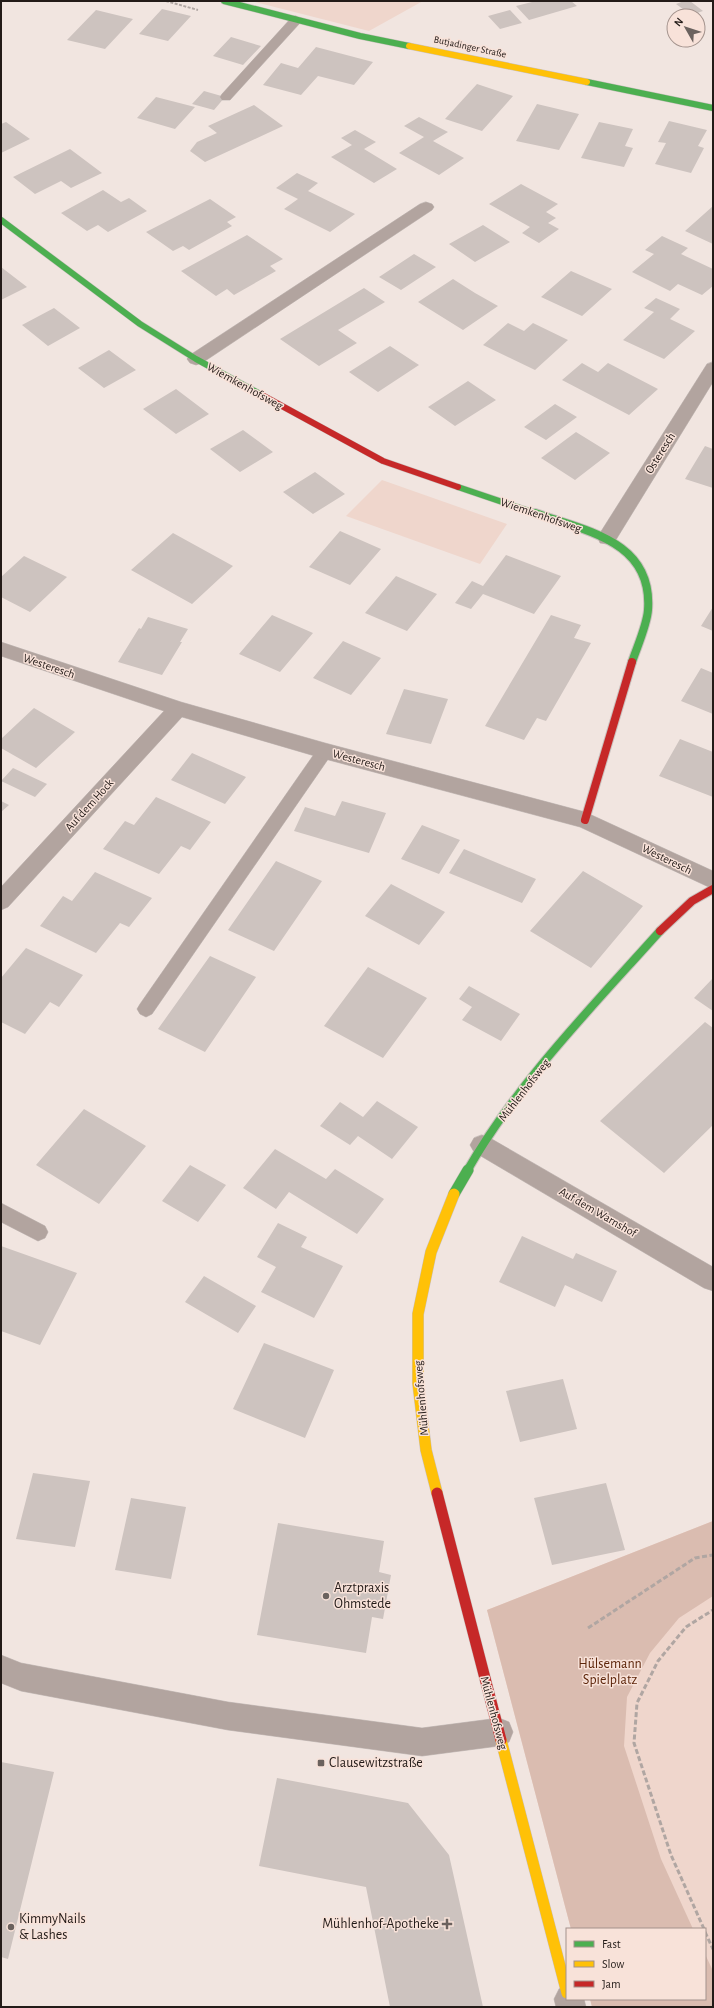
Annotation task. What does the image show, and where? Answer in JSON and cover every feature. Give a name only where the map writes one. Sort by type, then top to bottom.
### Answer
[{"type":"street","name":"Butjadinger Straße","points":[[224,1],[360,36],[713,108]]},
{"type":"street","name":"Wiemkenhofsweg","points":[[196,359],[426,207]]},
{"type":"street","name":"Wiemkenhofsweg","points":[[1,220],[140,324],[196,359],[383,461],[607,538],[630,552],[645,570],[650,590],[648,611],[585,820]]},
{"type":"street","name":"Osteresch","points":[[607,538],[713,368]]},
{"type":"street","name":"Westeresch","points":[[1,649],[178,708],[325,751],[585,820],[713,881]]},
{"type":"street","name":"Auf dem Hock","points":[[1,901],[178,708]]},
{"type":"street","name":"Mühlenhofsweg","points":[[566,1989],[426,1450],[418,1383],[418,1314],[432,1252],[452,1198],[482,1145],[522,1090],[570,1031],[671,919],[692,901],[713,889]]},
{"type":"street","name":"Auf dem Warnshof","points":[[482,1145],[713,1280]]},
{"type":"street","points":[[1,1669],[28,1678],[228,1716],[422,1742],[499,1732]]},
{"type":"lane","points":[[226,97],[296,20]]},
{"type":"lane","points":[[146,1009],[325,751]]},
{"type":"lane","points":[[1,1212],[38,1232]]},
{"type":"path","points":[[588,1628],[695,1558],[713,1555]]},
{"type":"path","points":[[703,1928],[671,1855],[634,1743],[637,1703],[658,1661],[686,1627],[713,1610]]},
{"type":"path","points":[[706,1934],[713,1949]]},
{"type":"green space","points":[[251,1],[423,1],[369,31]]},
{"type":"green space","points":[[382,480],[507,524],[480,564],[346,516]]},
{"type":"green space","name":"Hülsemann Spielplatz","points":[[713,1521],[713,2007],[592,2007],[590,2000],[706,2000],[706,1928],[571,1928],[487,1610]]},
{"type":"green space","name":"Hülsemann Spielplatz","points":[[713,1521],[713,1596],[679,1618],[650,1653],[627,1697],[624,1746],[661,1859],[693,1928],[571,1928],[487,1610]]},
{"type":"green space","points":[[706,1956],[713,1971],[713,2007],[592,2007],[590,2000],[706,2000]]},
{"type":"building","points":[[536,1],[571,1],[577,6],[529,20],[516,6]]},
{"type":"building","points":[[684,1],[690,1],[699,8],[681,8],[676,4]]},
{"type":"building","points":[[162,9],[191,16],[168,41],[139,34]]},
{"type":"building","points":[[96,10],[133,19],[105,49],[67,40]]},
{"type":"building","points":[[510,10],[522,23],[500,29],[488,16]]},
{"type":"building","points":[[231,37],[261,46],[243,65],[213,56]]},
{"type":"building","points":[[316,47],[373,62],[354,85],[318,76],[301,95],[263,85],[281,63],[298,68]]},
{"type":"building","points":[[477,84],[513,96],[482,131],[445,119]]},
{"type":"building","points":[[204,91],[225,97],[214,110],[192,104]]},
{"type":"building","points":[[156,97],[195,107],[175,129],[137,118]]},
{"type":"building","points":[[537,104],[579,114],[559,150],[516,141]]},
{"type":"building","points":[[254,105],[283,126],[205,162],[190,151],[197,142],[217,133],[208,126]]},
{"type":"building","points":[[419,117],[448,132],[433,141],[464,158],[439,175],[399,153],[424,137],[404,126]]},
{"type":"building","points":[[669,121],[707,130],[698,146],[704,148],[691,173],[655,164],[666,143],[658,142]]},
{"type":"building","points":[[6,122],[30,139],[1,153],[1,124]]},
{"type":"building","points":[[599,122],[633,129],[625,146],[633,148],[624,167],[581,158]]},
{"type":"building","points":[[355,130],[376,142],[364,149],[397,169],[374,183],[331,157],[352,145],[341,138]]},
{"type":"building","points":[[70,149],[102,173],[71,188],[61,181],[35,194],[13,177]]},
{"type":"building","points":[[297,173],[318,183],[308,191],[355,214],[330,232],[284,209],[298,199],[276,188]]},
{"type":"building","points":[[521,184],[558,204],[546,212],[556,218],[548,223],[559,229],[539,243],[522,233],[530,227],[489,204]]},
{"type":"building","points":[[103,190],[121,202],[129,198],[147,211],[108,232],[98,225],[87,231],[61,213]]},
{"type":"building","points":[[210,199],[236,217],[227,222],[232,226],[189,250],[183,246],[173,251],[146,232]]},
{"type":"building","points":[[713,206],[713,244],[685,231]]},
{"type":"building","points":[[483,225],[510,242],[475,262],[449,244]]},
{"type":"building","points":[[247,235],[283,259],[270,266],[276,271],[234,295],[227,289],[216,296],[181,271]]},
{"type":"building","points":[[662,236],[688,248],[681,254],[713,269],[713,286],[702,295],[678,284],[670,291],[632,272],[654,254],[645,250]]},
{"type":"building","points":[[414,254],[436,267],[401,290],[379,277]]},
{"type":"building","points":[[1,267],[27,287],[1,300]]},
{"type":"building","points":[[571,271],[612,289],[582,316],[541,297]]},
{"type":"building","points":[[453,279],[498,306],[463,330],[418,302]]},
{"type":"building","points":[[364,288],[385,302],[338,330],[357,343],[319,366],[280,339]]},
{"type":"building","points":[[656,298],[680,309],[670,319],[695,331],[664,359],[623,340],[654,312],[644,308]]},
{"type":"building","points":[[54,308],[80,328],[48,346],[22,325]]},
{"type":"building","points":[[508,323],[524,331],[533,323],[568,340],[535,370],[483,345]]},
{"type":"building","points":[[390,346],[419,365],[378,392],[349,372]]},
{"type":"building","points":[[109,350],[136,370],[104,388],[78,368]]},
{"type":"building","points":[[582,363],[598,372],[608,363],[658,389],[629,415],[562,380]]},
{"type":"building","points":[[468,381],[496,400],[455,426],[428,407]]},
{"type":"building","points":[[176,389],[209,414],[176,434],[143,409]]},
{"type":"building","points":[[555,404],[577,417],[546,440],[524,427]]},
{"type":"building","points":[[243,430],[273,452],[240,472],[210,449]]},
{"type":"building","points":[[576,432],[610,453],[575,480],[541,458]]},
{"type":"building","points":[[705,446],[713,449],[713,488],[685,479]]},
{"type":"building","points":[[315,472],[345,494],[313,514],[283,492]]},
{"type":"building","points":[[340,531],[381,549],[350,585],[309,567]]},
{"type":"building","points":[[173,533],[233,566],[192,604],[131,570]]},
{"type":"building","points":[[506,555],[561,576],[534,614],[483,594],[471,609],[455,603],[472,581],[483,586]]},
{"type":"building","points":[[24,556],[67,577],[30,612],[1,597],[1,577]]},
{"type":"building","points":[[396,576],[437,594],[407,631],[365,613]]},
{"type":"building","points":[[713,607],[713,631],[701,626]]},
{"type":"building","points":[[272,615],[313,633],[280,672],[239,654]]},
{"type":"building","points":[[551,615],[581,625],[574,638],[591,643],[546,721],[537,718],[524,740],[485,726]]},
{"type":"building","points":[[148,617],[188,629],[162,675],[118,662],[139,628],[141,629]]},
{"type":"building","points":[[343,641],[381,658],[351,695],[313,678]]},
{"type":"building","points":[[701,668],[713,673],[713,714],[681,701]]},
{"type":"building","points":[[404,689],[448,699],[431,744],[386,734]]},
{"type":"building","points":[[34,708],[75,732],[36,768],[1,748],[1,739]]},
{"type":"building","points":[[680,739],[713,752],[713,797],[659,776]]},
{"type":"building","points":[[192,753],[246,777],[225,804],[171,780]]},
{"type":"building","points":[[13,768],[47,784],[35,797],[1,781]]},
{"type":"building","points":[[156,797],[211,822],[190,850],[181,846],[159,874],[103,849],[125,821],[134,825]]},
{"type":"building","points":[[1,801],[9,805],[1,812]]},
{"type":"building","points":[[342,801],[386,813],[369,853],[294,831],[305,807],[335,816]]},
{"type":"building","points":[[422,825],[460,840],[439,874],[401,859]]},
{"type":"building","points":[[464,849],[536,879],[522,903],[449,873]]},
{"type":"building","points":[[276,861],[322,881],[274,951],[228,930]]},
{"type":"building","points":[[583,871],[643,906],[591,968],[530,931]]},
{"type":"building","points":[[95,872],[152,898],[129,927],[120,923],[96,953],[40,926],[63,896],[72,901]]},
{"type":"building","points":[[391,884],[445,912],[419,945],[365,916]]},
{"type":"building","points":[[26,948],[83,975],[59,1007],[50,1002],[25,1034],[1,1022],[1,978]]},
{"type":"building","points":[[210,956],[256,977],[205,1052],[158,1029]]},
{"type":"building","points":[[368,967],[427,998],[383,1058],[324,1026]]},
{"type":"building","points":[[713,978],[713,1011],[694,998]]},
{"type":"building","points":[[469,986],[520,1014],[501,1041],[462,1020],[472,1007],[459,999]]},
{"type":"building","points":[[705,1022],[713,1028],[713,1125],[664,1173],[600,1121]]},
{"type":"building","points":[[377,1101],[418,1127],[392,1159],[358,1136],[350,1145],[320,1126],[340,1102],[363,1117]]},
{"type":"building","points":[[84,1109],[146,1146],[99,1204],[36,1165]]},
{"type":"building","points":[[275,1149],[326,1179],[335,1169],[384,1199],[357,1234],[289,1192],[276,1209],[243,1188]]},
{"type":"building","points":[[190,1165],[226,1185],[198,1222],[162,1201]]},
{"type":"building","points":[[278,1223],[307,1237],[301,1247],[343,1266],[314,1318],[261,1292],[276,1267],[257,1257]]},
{"type":"building","points":[[522,1236],[573,1259],[576,1253],[617,1271],[602,1302],[565,1285],[555,1307],[499,1282]]},
{"type":"building","points":[[1,1246],[77,1273],[40,1345],[1,1331]]},
{"type":"building","points":[[204,1276],[256,1306],[238,1333],[185,1302]]},
{"type":"building","points":[[264,1343],[334,1370],[305,1438],[233,1409]]},
{"type":"building","points":[[563,1379],[577,1429],[520,1442],[506,1391]]},
{"type":"building","points":[[33,1473],[90,1481],[75,1547],[16,1539]]},
{"type":"building","points":[[606,1483],[625,1550],[552,1565],[534,1498]]},
{"type":"building","points":[[131,1498],[186,1507],[171,1579],[115,1570]]},
{"type":"building","name":"Arztpraxis Ohmstede","points":[[278,1523],[384,1541],[379,1572],[391,1575],[383,1619],[372,1617],[366,1653],[257,1635]]},
{"type":"building","points":[[1,1762],[54,1772],[8,1959],[1,1957]]},
{"type":"building","points":[[277,1778],[408,1803],[449,1855],[483,2007],[390,2007],[366,1887],[259,1866]]},
{"type":"traffic: fast","points":[[224,1],[360,36],[409,46]]},
{"type":"traffic: fast","points":[[587,82],[713,108]]},
{"type":"traffic: fast","points":[[1,220],[140,324],[196,359],[260,394]]},
{"type":"traffic: fast","points":[[458,487],[607,538],[636,560],[645,575],[648,611],[632,662]]},
{"type":"traffic: fast","points":[[454,1194],[482,1145],[522,1090],[570,1031],[660,931]]},
{"type":"traffic: slow","points":[[409,46],[587,82]]},
{"type":"traffic: slow","points":[[437,1493],[426,1450],[418,1383],[418,1314],[431,1252],[454,1194]]},
{"type":"traffic: slow","points":[[501,1740],[566,1989]]},
{"type":"traffic: jam","points":[[260,394],[383,461],[458,487]]},
{"type":"traffic: jam","points":[[585,820],[632,662]]},
{"type":"traffic: jam","points":[[660,931],[692,901],[713,889]]},
{"type":"traffic: jam","points":[[437,1493],[501,1740]]},
{"type":"place","name":"Arztpraxis Ohmstede","points":[[326,1596]]},
{"type":"place","name":"Clausewitzstraße","points":[[321,1763]]},
{"type":"place","name":"Mühlenhof-Apotheke","points":[[447,1924]]},
{"type":"place","name":"KimmyNails & Lashes","points":[[11,1927]]}]
